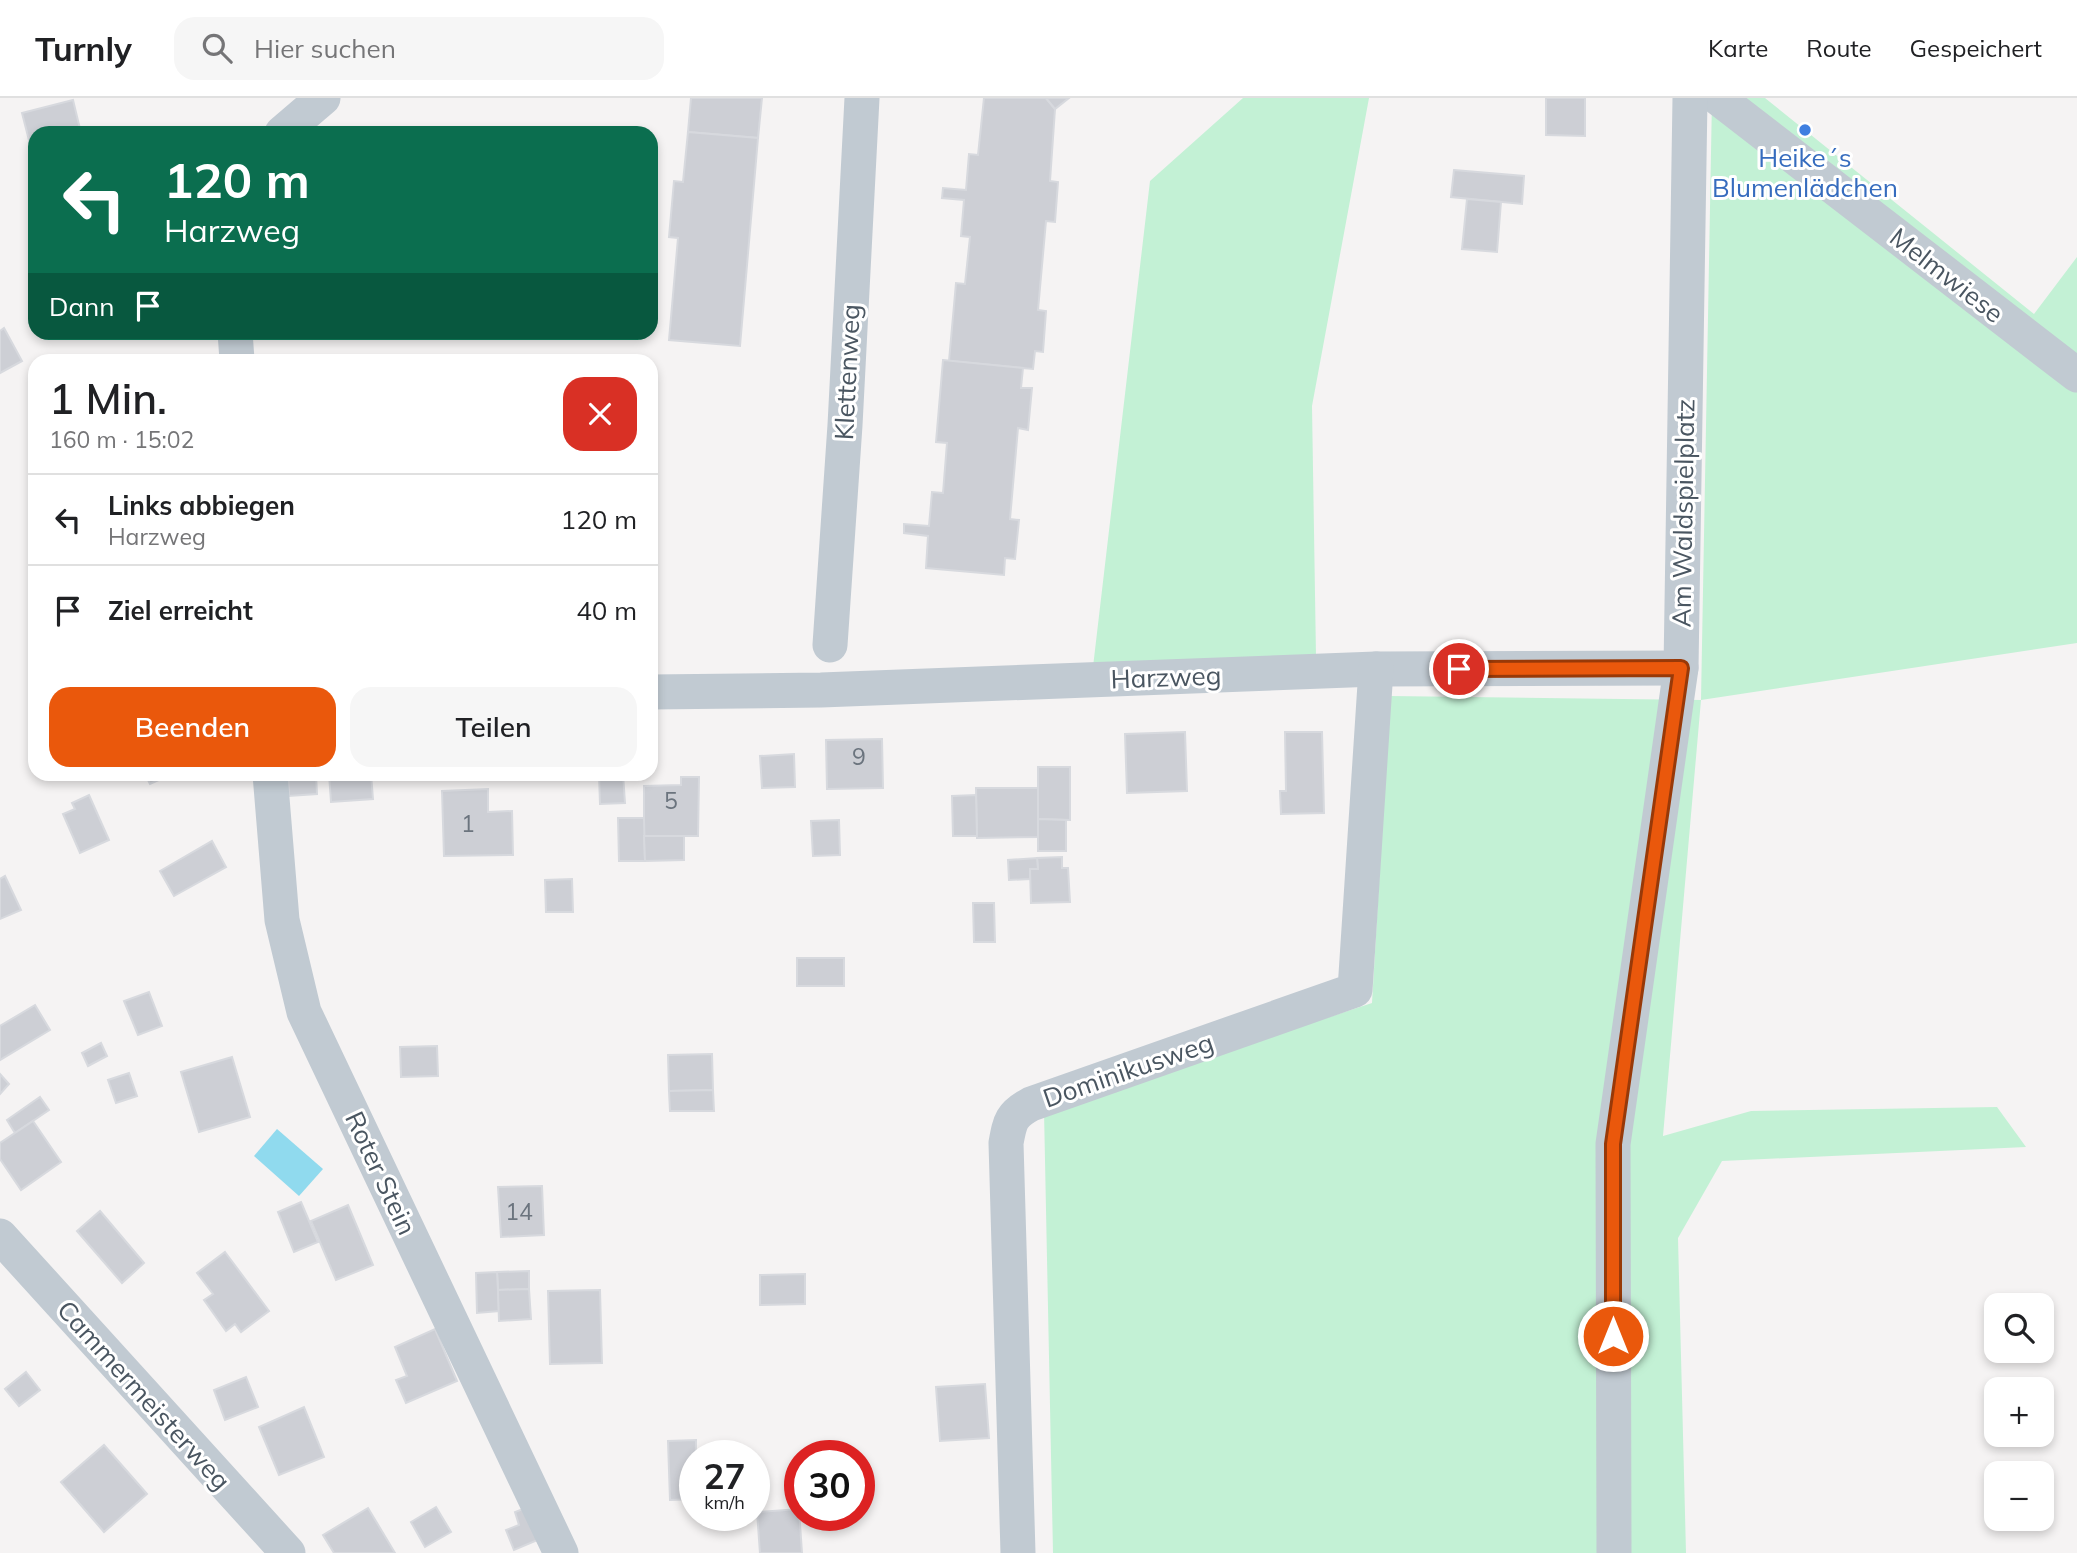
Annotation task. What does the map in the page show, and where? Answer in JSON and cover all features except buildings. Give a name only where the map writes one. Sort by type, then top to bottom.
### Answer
[{"type":"street","points":[[290,126],[323,98]]},
{"type":"street","name":"Klettenweg","points":[[830,645],[845,425],[862,98]]},
{"type":"street","name":"Am Waldspielplatz","points":[[1614,1553],[1613,1144],[1681,668],[1690,98]]},
{"type":"street","name":"Melmwiese","points":[[1718,98],[2077,375]]},
{"type":"street","name":"Harzweg","points":[[658,692],[835,689],[1376,670],[1681,668]]},
{"type":"street","name":"Dominikusweg","points":[[1018,1553],[1006,1143],[1010,1122],[1018,1111],[1031,1104],[1355,990],[1376,670]]},
{"type":"street","name":"Roter Stein","points":[[271,781],[282,920],[304,1012],[561,1553]]},
{"type":"street","name":"Cammermeisterweg","points":[[0,1236],[288,1553]]},
{"type":"green space","points":[[1243,98],[1369,98],[1312,406],[1316,656],[1093,667],[1150,181]]},
{"type":"green space","points":[[1712,98],[1765,98],[2034,314],[2077,257],[2077,643],[1701,700]]},
{"type":"green space","points":[[1390,696],[1701,700],[1663,1136],[1751,1111],[1997,1107],[2026,1147],[1722,1161],[1678,1238],[1686,1553],[1053,1553],[1044,1111],[1372,1003]]},
{"type":"water","points":[[277,1129],[323,1169],[299,1196],[254,1156]]},
{"type":"place","name":"Heike´s Blumenlädchen","points":[[1805,130]]},
{"type":"route","points":[[1459,669],[1681,668],[1613,1144],[1613,1336]]}]
